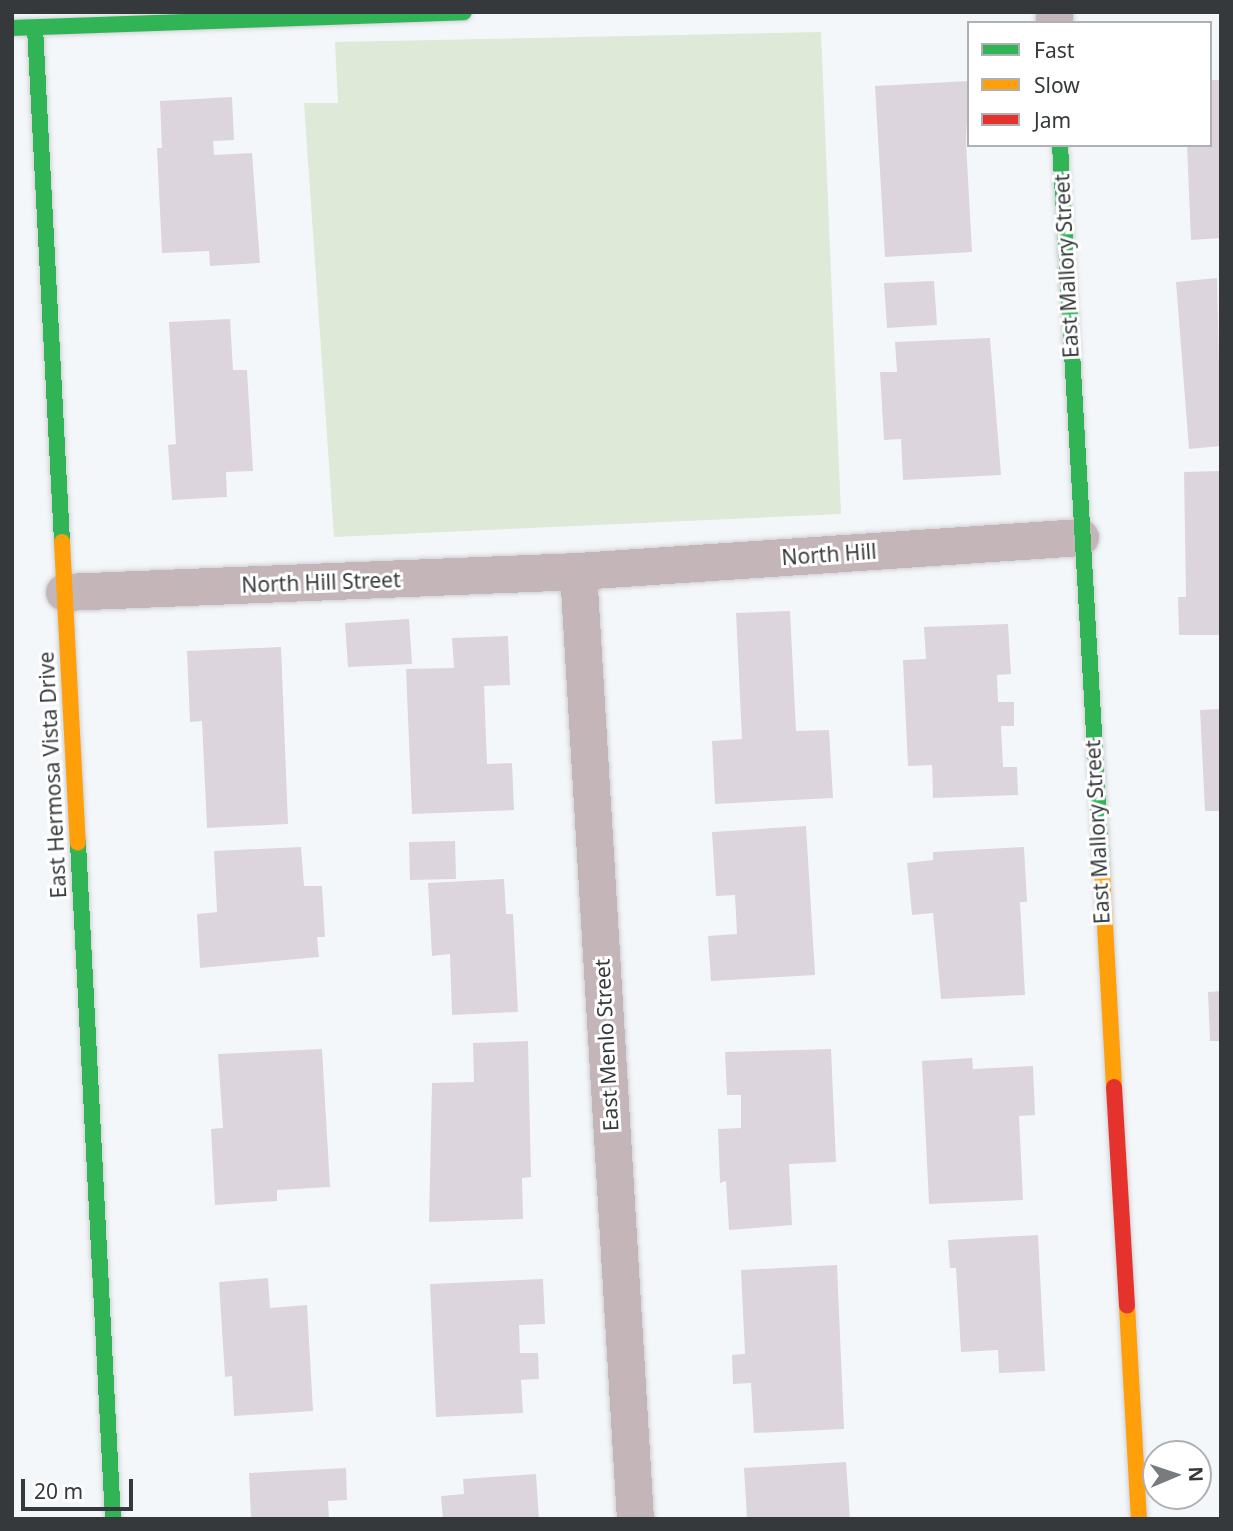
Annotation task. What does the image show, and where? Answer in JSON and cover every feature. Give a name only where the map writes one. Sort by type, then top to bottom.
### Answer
[{"type":"street","points":[[12,28],[464,12]]},
{"type":"street","name":"East Hermosa Vista Drive","points":[[35,28],[113,1519]]},
{"type":"street","name":"East Mallory Street","points":[[1060,147],[1080,537],[1139,1519]]},
{"type":"street","name":"North Hill","points":[[578,571],[1080,537]]},
{"type":"street","name":"North Hill Street","points":[[64,592],[578,571]]},
{"type":"street","name":"East Menlo Street","points":[[578,571],[635,1519]]},
{"type":"green space","points":[[821,32],[841,514],[334,537],[304,103],[338,103],[335,42]]},
{"type":"building","points":[[1212,80],[1221,80],[1221,238],[1191,240],[1187,147],[1212,147]]},
{"type":"building","points":[[967,81],[966,142],[972,252],[885,257],[875,86]]},
{"type":"building","points":[[232,97],[234,140],[213,141],[214,155],[252,153],[260,263],[210,266],[209,251],[162,253],[157,148],[162,148],[160,101]]},
{"type":"building","points":[[1217,278],[1221,446],[1189,449],[1176,282]]},
{"type":"building","points":[[934,281],[937,325],[887,328],[884,283]]},
{"type":"building","points":[[230,319],[233,370],[247,370],[253,471],[226,472],[227,497],[172,500],[168,445],[176,444],[169,322]]},
{"type":"building","points":[[990,338],[1001,475],[903,480],[901,439],[884,440],[880,372],[897,372],[895,342]]},
{"type":"building","points":[[1221,471],[1221,635],[1179,635],[1178,597],[1186,597],[1184,472]]},
{"type":"building","points":[[790,611],[796,731],[829,730],[833,798],[715,804],[712,741],[742,739],[736,613]]},
{"type":"building","points":[[409,619],[412,664],[348,667],[345,623]]},
{"type":"building","points":[[1008,624],[1011,674],[997,675],[998,702],[1014,702],[1014,726],[1001,726],[1003,767],[1017,767],[1018,795],[933,798],[932,765],[908,766],[903,660],[926,659],[924,627]]},
{"type":"building","points":[[508,636],[510,685],[484,686],[487,764],[512,763],[514,810],[412,814],[406,669],[454,668],[452,638]]},
{"type":"building","points":[[281,647],[288,824],[207,828],[202,721],[190,722],[187,651]]},
{"type":"building","points":[[1221,709],[1221,811],[1205,811],[1200,710]]},
{"type":"building","points":[[806,826],[815,975],[711,981],[708,936],[737,934],[735,895],[716,896],[712,832]]},
{"type":"building","points":[[455,841],[456,879],[410,880],[409,842]]},
{"type":"building","points":[[301,847],[304,886],[322,886],[325,937],[317,937],[319,957],[200,968],[197,914],[217,912],[214,851]]},
{"type":"building","points":[[1024,847],[1027,902],[1020,902],[1025,995],[941,999],[933,913],[912,915],[907,863],[933,860],[933,852]]},
{"type":"building","points":[[504,879],[506,914],[513,914],[518,1012],[452,1015],[450,954],[432,956],[428,883]]},
{"type":"building","points":[[1221,991],[1221,1041],[1210,1041],[1208,992]]},
{"type":"building","points":[[528,1041],[531,1177],[522,1178],[523,1219],[429,1222],[432,1083],[474,1082],[473,1043]]},
{"type":"building","points":[[322,1049],[330,1187],[277,1190],[277,1201],[215,1205],[211,1129],[223,1128],[218,1054]]},
{"type":"building","points":[[831,1049],[836,1162],[789,1164],[792,1225],[729,1230],[726,1181],[720,1183],[718,1129],[741,1128],[741,1095],[727,1095],[725,1052]]},
{"type":"building","points":[[972,1058],[973,1069],[1033,1066],[1035,1115],[1019,1116],[1023,1200],[929,1204],[922,1061]]},
{"type":"building","points":[[1038,1235],[1045,1371],[999,1373],[998,1350],[961,1352],[956,1268],[950,1268],[948,1240]]},
{"type":"building","points":[[837,1265],[844,1429],[754,1433],[751,1383],[733,1384],[732,1355],[745,1354],[741,1270]]},
{"type":"building","points":[[268,1278],[270,1308],[307,1305],[313,1411],[234,1416],[232,1376],[225,1377],[219,1282]]},
{"type":"building","points":[[543,1279],[545,1324],[519,1325],[520,1353],[538,1353],[539,1379],[521,1380],[523,1413],[436,1417],[430,1284]]},
{"type":"building","points":[[846,1462],[850,1519],[747,1519],[744,1468]]},
{"type":"building","points":[[346,1468],[347,1500],[328,1501],[329,1519],[251,1519],[249,1473]]},
{"type":"building","points":[[536,1474],[539,1519],[443,1519],[441,1496],[464,1494],[463,1479]]},
{"type":"traffic: fast","points":[[12,28],[464,12]]},
{"type":"traffic: fast","points":[[35,28],[62,542]]},
{"type":"traffic: fast","points":[[1060,147],[1102,871]]},
{"type":"traffic: fast","points":[[78,843],[113,1519]]},
{"type":"traffic: slow","points":[[62,542],[78,843]]},
{"type":"traffic: slow","points":[[1102,871],[1114,1087]]},
{"type":"traffic: slow","points":[[1127,1306],[1139,1519]]},
{"type":"traffic: jam","points":[[1114,1087],[1127,1306]]}]
